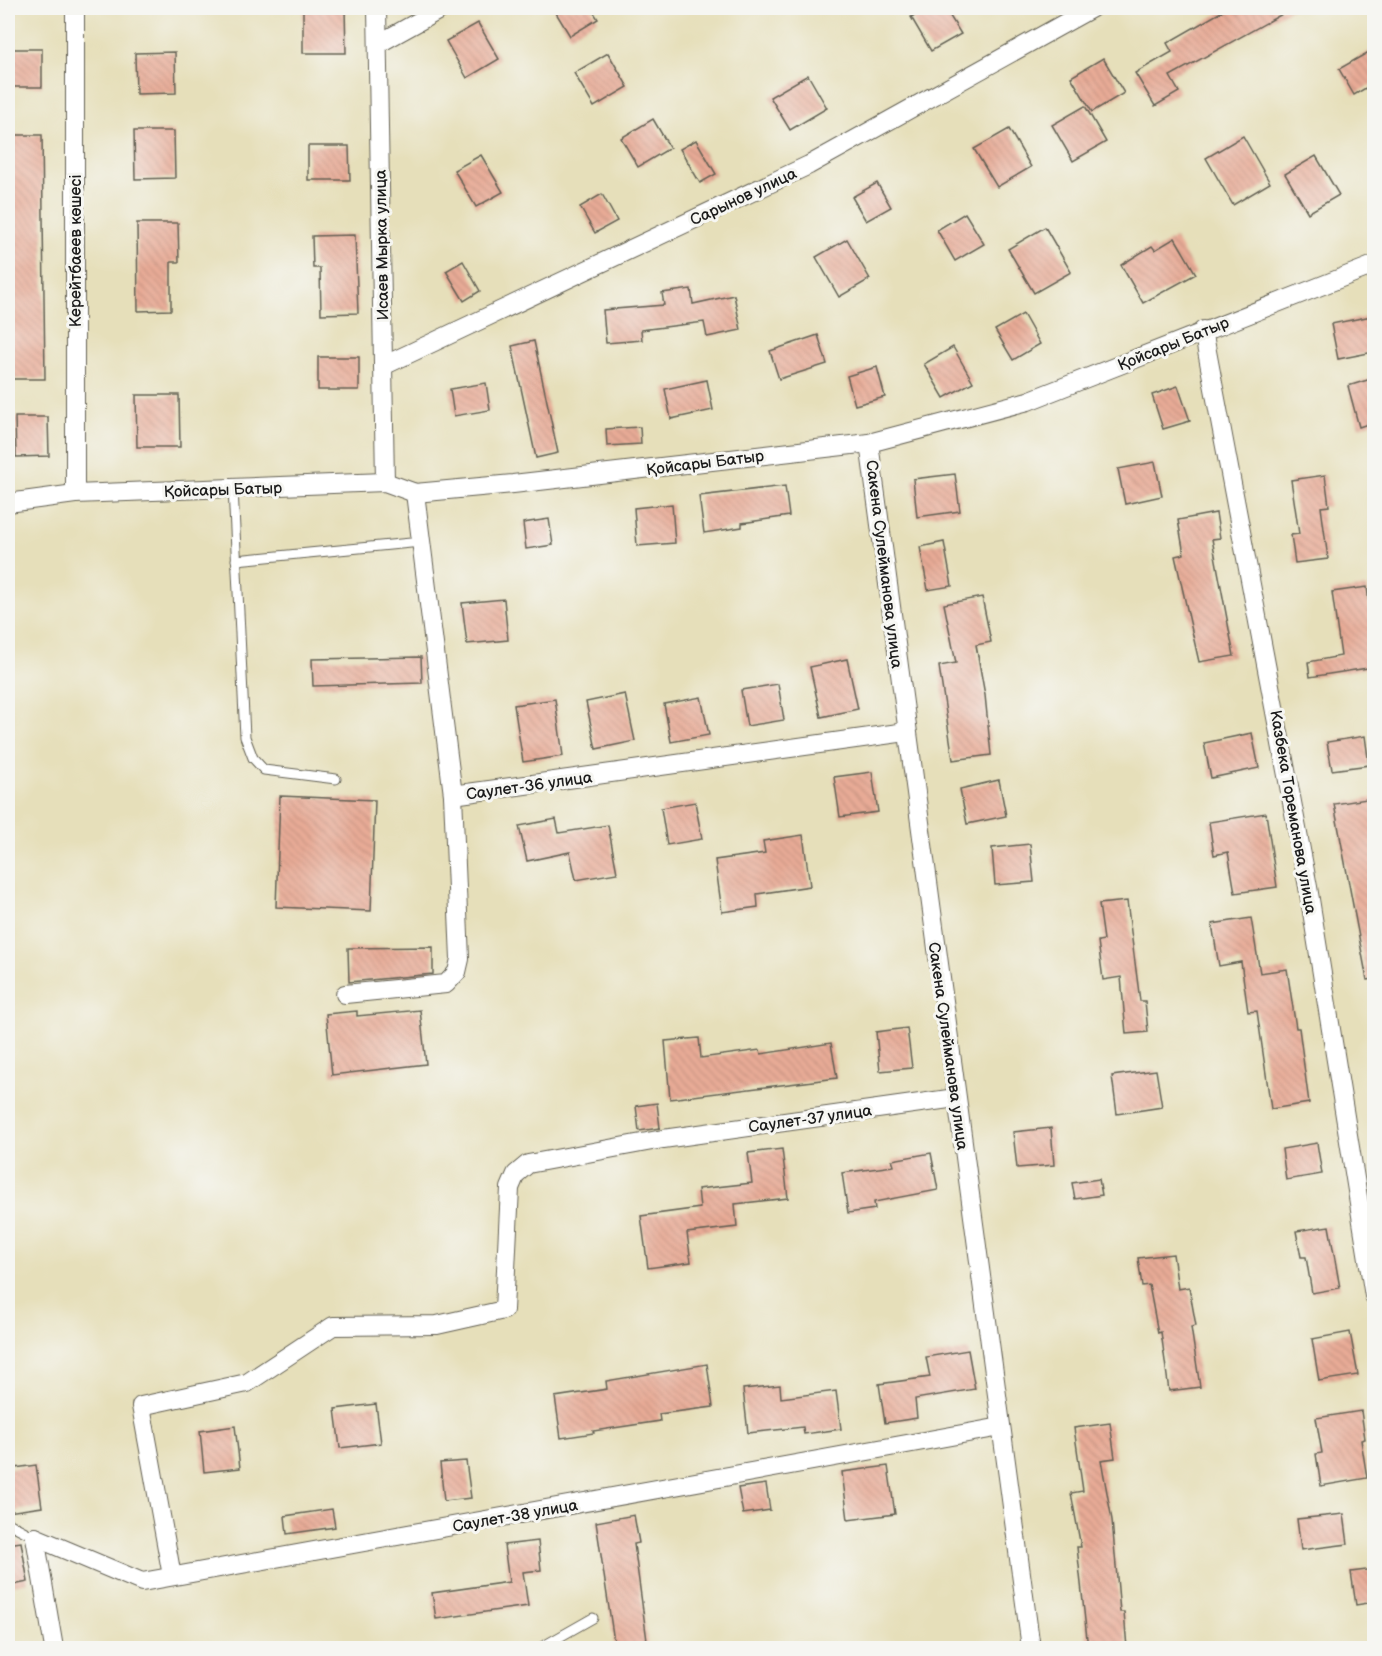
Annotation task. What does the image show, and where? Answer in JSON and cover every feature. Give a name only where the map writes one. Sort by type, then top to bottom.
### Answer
[{"type":"street","name":"Керейтбаеев көшесі","points":[[75,8],[75,494]]},
{"type":"street","name":"Исаев Мырка улица","points":[[377,8],[385,482]]},
{"type":"street","points":[[378,44],[443,8]]},
{"type":"street","name":"Сарынов улица","points":[[383,366],[809,165],[1092,8]]},
{"type":"street","name":"Қойсары Батыр","points":[[8,502],[75,494],[385,482],[415,493],[869,443],[1028,401],[1203,330],[1374,265]]},
{"type":"street","name":"Казбека Тореманова улица","points":[[1203,330],[1308,887],[1374,1296]]},
{"type":"street","name":"Сакена Сулейманова улица","points":[[869,443],[906,732],[1031,1648]]},
{"type":"street","name":"Саулет-36 улица","points":[[415,493],[453,795],[906,732]]},
{"type":"street","points":[[345,994],[446,984],[457,972],[460,959],[453,795]]},
{"type":"street","name":"Саулет-37 улица","points":[[172,1576],[141,1406],[247,1383],[333,1326],[437,1325],[504,1310],[510,1188],[516,1174],[528,1164],[663,1139],[956,1098]]},
{"type":"street","name":"Саулет-38 улица","points":[[35,1537],[142,1582],[1001,1427]]},
{"type":"street","points":[[35,1537],[54,1648]]},
{"type":"lane","points":[[233,488],[245,737],[253,758],[264,770],[336,779]]},
{"type":"lane","points":[[236,560],[421,542]]},
{"type":"lane","points":[[8,1523],[35,1537]]},
{"type":"lane","points":[[540,1648],[592,1618]]},
{"type":"building","points":[[553,8],[591,8],[598,19],[570,36]]},
{"type":"building","points":[[928,8],[945,8],[961,34],[931,51],[911,17]]},
{"type":"building","points":[[1228,8],[1293,8],[1170,76],[1179,92],[1155,106],[1135,73],[1172,52],[1167,43]]},
{"type":"building","points":[[303,9],[345,9],[346,53],[303,53]]},
{"type":"building","points":[[478,23],[499,59],[467,78],[446,41]]},
{"type":"building","points":[[8,49],[42,49],[42,87],[8,87]]},
{"type":"building","points":[[1374,49],[1374,83],[1354,95],[1339,69]]},
{"type":"building","points":[[175,52],[176,93],[136,94],[135,53]]},
{"type":"building","points":[[608,53],[628,87],[594,107],[574,73]]},
{"type":"building","points":[[1103,58],[1124,93],[1092,112],[1071,77]]},
{"type":"building","points":[[808,75],[827,108],[790,130],[770,97]]},
{"type":"building","points":[[1085,106],[1106,142],[1073,161],[1052,125]]},
{"type":"building","points":[[653,119],[670,148],[638,167],[621,138]]},
{"type":"building","points":[[1009,129],[1031,167],[997,187],[974,149]]},
{"type":"building","points":[[134,131],[174,131],[175,178],[135,179]]},
{"type":"building","points":[[8,135],[42,135],[45,379],[8,379],[8,286],[12,286],[11,204],[8,204]]},
{"type":"building","points":[[1243,136],[1270,183],[1233,205],[1206,158]]},
{"type":"building","points":[[696,140],[716,174],[700,183],[680,149]]},
{"type":"building","points":[[308,146],[349,146],[350,180],[308,180]]},
{"type":"building","points":[[481,155],[503,192],[476,207],[454,170]]},
{"type":"building","points":[[1316,156],[1339,195],[1308,213],[1285,174]]},
{"type":"building","points":[[877,183],[891,207],[866,221],[852,197]]},
{"type":"building","points":[[602,194],[617,221],[595,233],[580,207]]},
{"type":"building","points":[[965,213],[984,244],[955,261],[937,230]]},
{"type":"building","points":[[137,223],[178,223],[179,262],[171,262],[171,310],[138,311]]},
{"type":"building","points":[[1045,227],[1071,272],[1034,293],[1008,249]]},
{"type":"building","points":[[355,235],[358,313],[321,314],[320,268],[313,268],[312,236]]},
{"type":"building","points":[[1175,238],[1196,274],[1143,303],[1121,265],[1152,246],[1155,250]]},
{"type":"building","points":[[847,239],[870,279],[839,297],[816,257]]},
{"type":"building","points":[[463,261],[480,291],[464,301],[446,271]]},
{"type":"building","points":[[691,289],[693,304],[734,295],[741,330],[707,337],[704,322],[641,330],[642,340],[606,343],[603,310],[664,305],[662,293]]},
{"type":"building","points":[[1023,314],[1040,344],[1013,360],[995,330]]},
{"type":"building","points":[[1372,316],[1374,352],[1338,359],[1331,324]]},
{"type":"building","points":[[818,335],[827,364],[779,379],[770,351]]},
{"type":"building","points":[[534,341],[558,453],[536,458],[512,346]]},
{"type":"building","points":[[953,347],[973,382],[944,398],[924,364]]},
{"type":"building","points":[[318,357],[359,357],[359,390],[318,390]]},
{"type":"building","points":[[877,367],[885,397],[855,405],[847,376]]},
{"type":"building","points":[[1374,378],[1374,422],[1359,427],[1348,386]]},
{"type":"building","points":[[707,380],[713,410],[671,419],[665,389]]},
{"type":"building","points":[[486,383],[490,410],[454,416],[450,389]]},
{"type":"building","points":[[1178,386],[1190,421],[1163,429],[1152,395]]},
{"type":"building","points":[[136,395],[179,395],[180,447],[137,447]]},
{"type":"building","points":[[15,417],[48,417],[49,456],[16,457]]},
{"type":"building","points":[[640,427],[641,444],[607,446],[606,429]]},
{"type":"building","points":[[1155,462],[1162,496],[1125,504],[1118,469]]},
{"type":"building","points":[[955,474],[960,511],[917,517],[913,479]]},
{"type":"building","points":[[1325,475],[1329,506],[1321,507],[1328,559],[1295,563],[1291,535],[1299,534],[1291,480]]},
{"type":"building","points":[[785,486],[789,516],[742,523],[742,527],[704,533],[699,496]]},
{"type":"building","points":[[672,504],[675,543],[637,546],[634,508]]},
{"type":"building","points":[[1216,513],[1220,538],[1212,539],[1234,656],[1199,662],[1175,556],[1184,554],[1178,520]]},
{"type":"building","points":[[549,519],[553,545],[526,549],[523,523]]},
{"type":"building","points":[[944,542],[952,586],[928,590],[920,547]]},
{"type":"building","points":[[1367,587],[1374,643],[1374,667],[1310,677],[1308,662],[1341,656],[1332,592]]},
{"type":"building","points":[[982,597],[991,642],[976,645],[985,695],[991,755],[953,760],[939,666],[956,663],[944,604]]},
{"type":"building","points":[[504,599],[508,640],[467,644],[462,603]]},
{"type":"building","points":[[421,657],[422,683],[313,686],[312,659]]},
{"type":"building","points":[[847,659],[858,709],[821,717],[810,667]]},
{"type":"building","points":[[778,684],[784,720],[747,726],[741,690]]},
{"type":"building","points":[[625,694],[635,741],[596,749],[586,702]]},
{"type":"building","points":[[701,697],[709,735],[671,742],[664,704]]},
{"type":"building","points":[[555,699],[563,756],[523,762],[514,705]]},
{"type":"building","points":[[1252,733],[1259,768],[1211,778],[1204,743]]},
{"type":"building","points":[[1365,736],[1369,765],[1332,770],[1327,742]]},
{"type":"building","points":[[872,772],[878,812],[840,817],[834,777]]},
{"type":"building","points":[[999,780],[1006,816],[967,824],[960,789]]},
{"type":"building","points":[[280,796],[375,800],[371,911],[276,907]]},
{"type":"building","points":[[1373,798],[1374,979],[1367,980],[1334,804]]},
{"type":"building","points":[[695,802],[702,839],[667,845],[661,808]]},
{"type":"building","points":[[1266,813],[1277,887],[1235,893],[1228,852],[1214,855],[1209,822]]},
{"type":"building","points":[[556,819],[559,833],[608,825],[617,873],[576,880],[570,852],[527,861],[519,826]]},
{"type":"building","points":[[803,835],[810,886],[757,894],[758,907],[722,912],[715,860],[765,853],[763,841]]},
{"type":"building","points":[[1030,844],[1034,882],[995,885],[992,848]]},
{"type":"building","points":[[1127,901],[1140,1001],[1145,1001],[1148,1032],[1126,1034],[1121,977],[1103,980],[1098,941],[1104,940],[1099,904]]},
{"type":"building","points":[[1251,918],[1260,973],[1287,969],[1296,1028],[1299,1028],[1309,1103],[1271,1109],[1257,1011],[1248,1012],[1241,962],[1219,966],[1212,924]]},
{"type":"building","points":[[433,947],[433,974],[349,982],[348,948]]},
{"type":"building","points":[[420,1010],[426,1064],[332,1075],[326,1014],[357,1011],[357,1016]]},
{"type":"building","points":[[907,1028],[912,1068],[880,1071],[876,1032]]},
{"type":"building","points":[[699,1038],[701,1058],[760,1050],[761,1054],[831,1043],[837,1078],[670,1099],[665,1041]]},
{"type":"building","points":[[1156,1070],[1162,1107],[1117,1114],[1112,1076]]},
{"type":"building","points":[[657,1103],[660,1128],[639,1131],[636,1106]]},
{"type":"building","points":[[1051,1128],[1054,1165],[1017,1168],[1013,1132]]},
{"type":"building","points":[[1317,1143],[1322,1174],[1286,1180],[1282,1149]]},
{"type":"building","points":[[782,1149],[788,1198],[735,1204],[737,1227],[687,1233],[691,1262],[648,1268],[641,1216],[700,1208],[698,1189],[752,1183],[748,1153]]},
{"type":"building","points":[[931,1153],[938,1190],[874,1202],[875,1209],[848,1213],[842,1173],[894,1166],[892,1160]]},
{"type":"building","points":[[1099,1179],[1102,1195],[1075,1199],[1072,1183]]},
{"type":"building","points":[[1329,1226],[1340,1288],[1312,1293],[1306,1257],[1301,1257],[1296,1231]]},
{"type":"building","points":[[1173,1254],[1178,1289],[1189,1287],[1196,1326],[1191,1327],[1200,1387],[1169,1391],[1161,1332],[1158,1333],[1149,1285],[1142,1286],[1138,1258]]},
{"type":"building","points":[[1350,1332],[1358,1375],[1319,1381],[1312,1339]]},
{"type":"building","points":[[968,1350],[975,1389],[915,1399],[917,1418],[885,1423],[879,1384],[930,1377],[926,1357]]},
{"type":"building","points":[[707,1364],[713,1407],[659,1414],[660,1421],[561,1438],[555,1397],[607,1389],[606,1381]]},
{"type":"building","points":[[780,1385],[781,1398],[836,1391],[841,1429],[804,1434],[803,1427],[748,1433],[743,1389]]},
{"type":"building","points":[[376,1404],[381,1443],[340,1448],[335,1409]]},
{"type":"building","points":[[1361,1411],[1365,1439],[1361,1440],[1367,1478],[1321,1486],[1316,1454],[1322,1453],[1316,1418]]},
{"type":"building","points":[[1110,1423],[1115,1458],[1101,1460],[1112,1520],[1120,1612],[1124,1612],[1127,1648],[1088,1648],[1077,1547],[1081,1547],[1071,1493],[1083,1491],[1074,1428]]},
{"type":"building","points":[[235,1426],[240,1468],[204,1472],[200,1431]]},
{"type":"building","points":[[466,1461],[471,1498],[444,1501],[440,1463]]},
{"type":"building","points":[[36,1465],[42,1507],[8,1512],[8,1469]]},
{"type":"building","points":[[888,1466],[895,1514],[848,1520],[842,1472]]},
{"type":"building","points":[[766,1484],[770,1510],[743,1514],[738,1488]]},
{"type":"building","points":[[332,1509],[335,1527],[287,1534],[285,1516]]},
{"type":"building","points":[[1344,1514],[1348,1544],[1301,1550],[1297,1519]]},
{"type":"building","points":[[634,1515],[639,1543],[634,1544],[648,1648],[615,1648],[596,1522]]},
{"type":"building","points":[[538,1541],[541,1570],[523,1572],[528,1606],[436,1619],[432,1593],[509,1582],[504,1545]]},
{"type":"building","points":[[21,1542],[28,1582],[8,1586],[8,1544]]},
{"type":"building","points":[[1374,1569],[1374,1602],[1356,1605],[1351,1572]]}]
